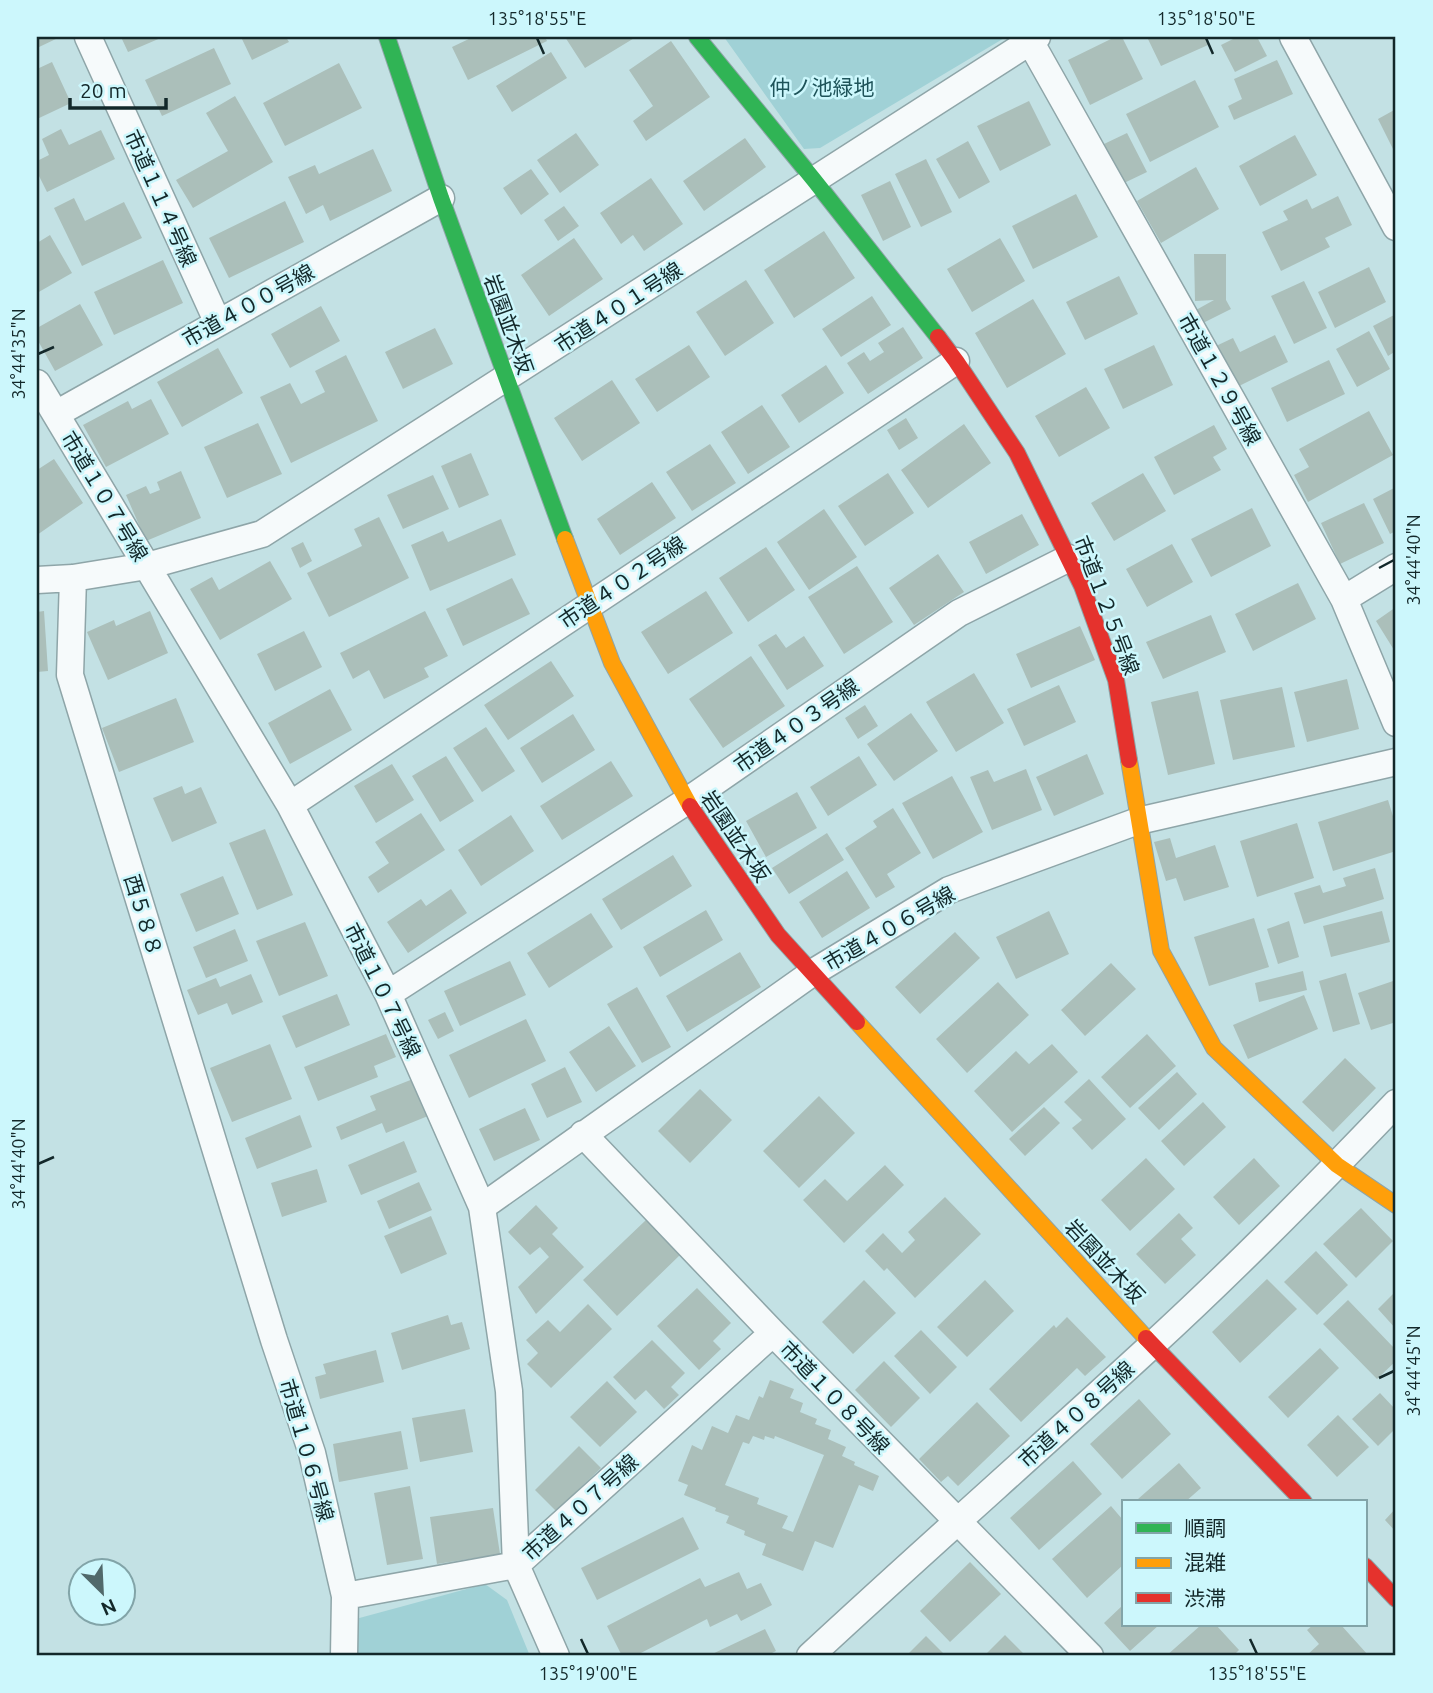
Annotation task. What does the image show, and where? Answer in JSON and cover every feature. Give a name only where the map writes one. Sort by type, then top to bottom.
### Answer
[{"type":"street","name":"市道１１４号線","points":[[88,37],[217,321]]},
{"type":"street","name":"岩園並木坂","points":[[387,37],[441,198],[588,604],[612,663],[687,801],[778,935],[1153,1345],[1302,1500]]},
{"type":"street","name":"市道１２５号線","points":[[697,37],[956,361],[1017,453],[1082,586],[1116,680],[1161,951],[1214,1048],[1336,1165],[1396,1205]]},
{"type":"street","points":[[1293,37],[1396,227]]},
{"type":"street","name":"市道４０１号線","points":[[37,580],[73,578],[147,566],[262,534],[1033,39]]},
{"type":"street","name":"市道１２９号線","points":[[1033,39],[1344,599],[1396,723]]},
{"type":"street","name":"市道４００号線","points":[[56,414],[217,321],[441,198]]},
{"type":"street","name":"市道４０２号線","points":[[290,805],[956,361]]},
{"type":"street","name":"市道１０７号線","points":[[37,383],[290,805],[388,994],[482,1207],[509,1391],[516,1564],[556,1656]]},
{"type":"street","name":"市道４０３号線","points":[[388,994],[687,801],[959,613],[1069,558]]},
{"type":"street","points":[[1344,599],[1396,567]]},
{"type":"street","name":"西５８８","points":[[73,578],[70,675],[246,1248]]},
{"type":"street","name":"市道４０６号線","points":[[482,1207],[812,973],[949,891],[1138,821],[1396,762]]},
{"type":"street","points":[[1336,1165],[1396,1103]]},
{"type":"street","name":"市道１０８号線","points":[[583,1134],[773,1334],[1090,1656]]},
{"type":"street","name":"市道４０８号線","points":[[810,1656],[956,1520],[1153,1345],[1336,1165]]},
{"type":"street","name":"市道１０６号線","points":[[246,1248],[312,1453],[345,1596],[344,1656]]},
{"type":"street","name":"市道４０７号線","points":[[345,1596],[516,1564],[773,1334]]},
{"type":"street","points":[[1366,1567],[1396,1598]]},
{"type":"green space","name":"仲ノ池緑地","points":[[724,37],[1006,37],[820,148],[804,149]]},
{"type":"green space","points":[[485,1584],[507,1600],[530,1656],[354,1656],[352,1620]]},
{"type":"building","points":[[37,37],[60,37],[37,48]]},
{"type":"building","points":[[121,37],[163,37],[128,52]]},
{"type":"building","points":[[241,37],[286,37],[289,42],[252,60]]},
{"type":"building","points":[[473,37],[545,37],[547,41],[468,80],[452,47]]},
{"type":"building","points":[[565,37],[636,37],[585,68]]},
{"type":"building","points":[[1115,37],[1122,37],[1143,79],[1090,105],[1068,60]]},
{"type":"building","points":[[1147,37],[1205,37],[1208,45],[1161,66]]},
{"type":"building","points":[[1237,37],[1257,37],[1267,56],[1235,72],[1221,45]]},
{"type":"building","points":[[671,41],[710,97],[646,141],[633,121],[653,106],[629,70]]},
{"type":"building","points":[[214,48],[231,84],[162,116],[145,80]]},
{"type":"building","points":[[551,52],[567,78],[512,112],[496,86]]},
{"type":"building","points":[[1277,60],[1293,94],[1234,120],[1228,106],[1242,99],[1234,79]]},
{"type":"building","points":[[52,62],[71,103],[37,119],[37,69]]},
{"type":"building","points":[[339,63],[362,108],[285,146],[263,103]]},
{"type":"building","points":[[1195,80],[1219,127],[1150,162],[1126,114]]},
{"type":"building","points":[[235,96],[273,162],[193,208],[176,180],[228,151],[206,113]]},
{"type":"building","points":[[1029,101],[1051,145],[1000,171],[977,126]]},
{"type":"building","points":[[1396,109],[1396,155],[1378,119]]},
{"type":"building","points":[[61,129],[69,145],[101,130],[115,159],[47,192],[37,172],[37,161],[49,155],[42,139]]},
{"type":"building","points":[[576,133],[599,165],[560,193],[537,160]]},
{"type":"building","points":[[1127,133],[1147,172],[1124,183],[1104,144]]},
{"type":"building","points":[[1295,135],[1317,175],[1260,206],[1239,166]]},
{"type":"building","points":[[745,138],[766,167],[704,211],[683,181]]},
{"type":"building","points":[[968,141],[990,182],[959,199],[936,159]]},
{"type":"building","points":[[373,149],[392,191],[330,221],[323,205],[306,214],[288,177],[315,165],[319,174]]},
{"type":"building","points":[[926,159],[952,212],[921,227],[895,174]]},
{"type":"building","points":[[1196,167],[1219,209],[1161,243],[1137,201]]},
{"type":"building","points":[[531,169],[549,194],[521,215],[503,188]]},
{"type":"building","points":[[651,178],[683,224],[644,251],[633,235],[621,244],[600,213]]},
{"type":"building","points":[[890,181],[911,227],[883,241],[861,195]]},
{"type":"building","points":[[1076,194],[1098,237],[1033,269],[1012,226]]},
{"type":"building","points":[[1338,196],[1352,225],[1325,238],[1330,247],[1281,271],[1262,232],[1288,220],[1283,211],[1307,199],[1312,209]]},
{"type":"building","points":[[74,198],[85,221],[124,202],[142,238],[82,266],[54,208]]},
{"type":"building","points":[[285,201],[304,242],[229,278],[209,238]]},
{"type":"building","points":[[564,206],[579,226],[558,241],[544,220]]},
{"type":"building","points":[[824,231],[855,278],[794,318],[764,270]]},
{"type":"building","points":[[50,235],[72,273],[37,293],[37,243]]},
{"type":"building","points":[[574,238],[603,279],[549,316],[521,275]]},
{"type":"building","points":[[1000,238],[1025,281],[972,312],[947,269]]},
{"type":"building","points":[[1194,254],[1226,254],[1226,300],[1231,309],[1203,323],[1196,310],[1214,300],[1195,301]]},
{"type":"building","points":[[163,260],[183,303],[114,335],[94,292]]},
{"type":"building","points":[[1369,267],[1386,302],[1335,328],[1318,292]]},
{"type":"building","points":[[1119,276],[1138,314],[1085,340],[1066,302]]},
{"type":"building","points":[[746,280],[774,323],[725,356],[696,312]]},
{"type":"building","points":[[1304,281],[1327,328],[1294,344],[1271,296]]},
{"type":"building","points":[[872,296],[891,325],[841,357],[822,329]]},
{"type":"building","points":[[1033,299],[1066,354],[1007,388],[975,333]]},
{"type":"building","points":[[80,304],[103,345],[55,371],[37,339],[37,328]]},
{"type":"building","points":[[321,306],[340,341],[290,368],[271,334]]},
{"type":"building","points":[[1396,314],[1396,351],[1388,356],[1373,326]]},
{"type":"building","points":[[903,327],[923,358],[868,394],[847,363],[864,352],[870,361],[884,352],[878,343]]},
{"type":"building","points":[[435,328],[453,364],[403,389],[385,352]]},
{"type":"building","points":[[1369,331],[1390,369],[1357,387],[1336,349]]},
{"type":"building","points":[[1275,335],[1288,362],[1237,387],[1216,346],[1233,338],[1240,352]]},
{"type":"building","points":[[689,345],[710,377],[657,412],[635,379]]},
{"type":"building","points":[[1154,345],[1173,385],[1123,409],[1104,369]]},
{"type":"building","points":[[218,348],[243,393],[182,427],[157,382]]},
{"type":"building","points":[[346,355],[378,421],[291,463],[260,397],[290,383],[301,404],[325,392],[315,371]]},
{"type":"building","points":[[1329,360],[1345,394],[1287,422],[1271,388]]},
{"type":"building","points":[[826,365],[844,393],[799,423],[781,395]]},
{"type":"building","points":[[612,380],[640,423],[582,461],[554,418]]},
{"type":"building","points":[[1086,387],[1110,428],[1059,457],[1035,416]]},
{"type":"building","points":[[151,399],[169,434],[106,467],[83,425],[128,401],[132,409]]},
{"type":"building","points":[[762,405],[790,447],[748,474],[721,432]]},
{"type":"building","points":[[1369,411],[1393,455],[1308,502],[1294,475],[1309,467],[1299,449]]},
{"type":"building","points":[[906,418],[918,438],[899,450],[887,430]]},
{"type":"building","points":[[258,423],[282,474],[227,498],[204,447]]},
{"type":"building","points":[[964,424],[991,463],[928,508],[901,470]]},
{"type":"building","points":[[1214,425],[1227,449],[1213,457],[1221,470],[1174,495],[1154,457]]},
{"type":"building","points":[[710,444],[736,483],[692,511],[666,472]]},
{"type":"building","points":[[471,453],[489,495],[459,508],[441,466]]},
{"type":"building","points":[[54,459],[83,503],[37,535],[37,470]]},
{"type":"building","points":[[181,471],[201,518],[146,541],[126,495],[146,486],[150,494],[160,490],[157,482]]},
{"type":"building","points":[[888,473],[914,513],[865,546],[838,506]]},
{"type":"building","points":[[1143,473],[1166,511],[1114,541],[1091,503]]},
{"type":"building","points":[[433,475],[449,509],[403,529],[387,495]]},
{"type":"building","points":[[652,482],[676,518],[620,555],[597,519]]},
{"type":"building","points":[[1396,487],[1396,531],[1390,534],[1373,499]]},
{"type":"building","points":[[1364,503],[1384,543],[1340,564],[1321,523]]},
{"type":"building","points":[[1252,508],[1271,546],[1211,577],[1191,539]]},
{"type":"building","points":[[824,509],[857,557],[809,590],[777,542]]},
{"type":"building","points":[[1022,514],[1039,545],[986,574],[969,542]]},
{"type":"building","points":[[379,517],[409,578],[329,617],[307,573],[362,546],[354,529]]},
{"type":"building","points":[[501,519],[516,555],[430,591],[411,545],[443,531],[448,542]]},
{"type":"building","points":[[303,542],[312,561],[300,568],[291,548]]},
{"type":"building","points":[[1172,544],[1193,582],[1147,607],[1126,569]]},
{"type":"building","points":[[766,547],[795,590],[748,622],[719,578]]},
{"type":"building","points":[[938,554],[964,592],[914,625],[889,588]]},
{"type":"building","points":[[270,561],[292,599],[220,640],[190,589],[212,577],[219,590]]},
{"type":"building","points":[[857,566],[893,622],[844,654],[808,597]]},
{"type":"building","points":[[512,578],[530,614],[463,646],[446,609]]},
{"type":"building","points":[[1298,583],[1316,619],[1253,651],[1235,614]]},
{"type":"building","points":[[706,591],[733,633],[668,674],[641,632]]},
{"type":"building","points":[[1396,607],[1396,648],[1394,650],[1376,621]]},
{"type":"building","points":[[44,611],[48,671],[37,672],[37,612]]},
{"type":"building","points":[[150,611],[168,653],[108,680],[87,632],[114,620],[116,626]]},
{"type":"building","points":[[425,611],[448,656],[424,668],[429,677],[384,699],[369,670],[353,679],[340,653]]},
{"type":"building","points":[[1211,615],[1226,652],[1163,679],[1146,642]]},
{"type":"building","points":[[1080,626],[1095,660],[1031,688],[1016,654]]},
{"type":"building","points":[[304,631],[322,667],[275,691],[257,654]]},
{"type":"building","points":[[776,634],[786,648],[804,636],[824,666],[787,690],[758,645]]},
{"type":"building","points":[[751,656],[785,706],[723,748],[689,699]]},
{"type":"building","points":[[551,661],[574,696],[508,740],[484,705]]},
{"type":"building","points":[[974,673],[1004,723],[956,752],[926,702]]},
{"type":"building","points":[[1347,679],[1359,729],[1307,742],[1294,692]]},
{"type":"building","points":[[1059,685],[1076,722],[1024,746],[1007,709]]},
{"type":"building","points":[[1282,687],[1295,747],[1233,760],[1220,700]]},
{"type":"building","points":[[330,689],[352,730],[290,764],[268,723]]},
{"type":"building","points":[[1198,691],[1215,764],[1168,775],[1151,702]]},
{"type":"building","points":[[176,698],[194,742],[119,772],[102,728]]},
{"type":"building","points":[[865,705],[878,726],[858,739],[845,718]]},
{"type":"building","points":[[911,713],[938,751],[894,781],[867,744]]},
{"type":"building","points":[[573,714],[595,750],[542,783],[520,748]]},
{"type":"building","points":[[486,727],[515,771],[482,792],[453,748]]},
{"type":"building","points":[[1087,754],[1104,794],[1054,816],[1036,777]]},
{"type":"building","points":[[446,756],[474,801],[440,822],[412,776]]},
{"type":"building","points":[[859,756],[877,785],[828,816],[810,787]]},
{"type":"building","points":[[611,761],[633,796],[562,840],[540,806]]},
{"type":"building","points":[[392,764],[414,800],[376,823],[354,786]]},
{"type":"building","points":[[1026,769],[1042,810],[992,830],[970,777],[988,770],[994,782]]},
{"type":"building","points":[[952,776],[983,832],[933,859],[902,803]]},
{"type":"building","points":[[182,786],[185,794],[201,787],[217,823],[172,842],[153,798]]},
{"type":"building","points":[[797,792],[817,828],[766,857],[746,821]]},
{"type":"building","points":[[1388,800],[1396,826],[1396,851],[1333,871],[1318,822]]},
{"type":"building","points":[[893,808],[921,853],[887,874],[895,887],[876,898],[845,848],[877,827],[873,821]]},
{"type":"building","points":[[421,813],[445,850],[378,893],[368,877],[389,863],[375,842]]},
{"type":"building","points":[[511,815],[534,851],[481,886],[458,850]]},
{"type":"building","points":[[1297,823],[1314,878],[1257,897],[1240,841]]},
{"type":"building","points":[[265,829],[293,895],[257,910],[229,843]]},
{"type":"building","points":[[827,833],[844,860],[789,894],[772,868]]},
{"type":"building","points":[[1170,838],[1176,858],[1215,845],[1229,887],[1184,901],[1176,878],[1166,881],[1154,842]]},
{"type":"building","points":[[673,855],[692,886],[621,930],[602,899]]},
{"type":"building","points":[[1375,868],[1384,899],[1304,924],[1294,893],[1320,885],[1323,893],[1346,886],[1343,878]]},
{"type":"building","points":[[847,871],[870,908],[822,938],[799,902]]},
{"type":"building","points":[[223,876],[239,914],[196,932],[180,894]]},
{"type":"building","points":[[451,889],[467,913],[408,953],[387,922],[421,899],[426,906]]},
{"type":"building","points":[[706,910],[723,940],[660,977],[643,947]]},
{"type":"building","points":[[1049,911],[1069,954],[1016,979],[996,937]]},
{"type":"building","points":[[1382,911],[1390,942],[1331,957],[1323,926]]},
{"type":"building","points":[[591,913],[613,947],[549,988],[527,953]]},
{"type":"building","points":[[1254,918],[1269,967],[1209,986],[1194,937]]},
{"type":"building","points":[[1289,921],[1299,957],[1278,964],[1267,929]]},
{"type":"building","points":[[305,922],[328,976],[279,996],[256,941]]},
{"type":"building","points":[[235,929],[248,961],[206,978],[193,947]]},
{"type":"building","points":[[955,932],[980,958],[920,1014],[895,987]]},
{"type":"building","points":[[740,952],[761,987],[687,1032],[666,996]]},
{"type":"building","points":[[510,961],[526,995],[460,1026],[444,991]]},
{"type":"building","points":[[1111,963],[1136,989],[1085,1036],[1061,1010]]},
{"type":"building","points":[[1303,971],[1307,990],[1259,1002],[1255,983]]},
{"type":"building","points":[[1346,973],[1360,1024],[1333,1032],[1319,981]]},
{"type":"building","points":[[251,974],[263,1002],[232,1015],[227,1003],[198,1015],[187,990],[216,978],[220,987]]},
{"type":"building","points":[[1396,980],[1396,1022],[1371,1030],[1358,993]]},
{"type":"building","points":[[998,982],[1029,1015],[967,1073],[936,1039]]},
{"type":"building","points":[[637,987],[671,1047],[642,1063],[607,1004]]},
{"type":"building","points":[[337,994],[350,1025],[296,1048],[282,1016]]},
{"type":"building","points":[[1304,995],[1318,1029],[1248,1059],[1233,1025]]},
{"type":"building","points":[[445,1012],[454,1031],[438,1039],[428,1020]]},
{"type":"building","points":[[526,1019],[546,1061],[469,1098],[449,1055]]},
{"type":"building","points":[[609,1026],[636,1066],[596,1092],[569,1052]]},
{"type":"building","points":[[386,1034],[396,1057],[374,1066],[378,1077],[318,1101],[304,1067]]},
{"type":"building","points":[[1147,1034],[1176,1066],[1130,1108],[1101,1077]]},
{"type":"building","points":[[270,1044],[292,1099],[232,1122],[210,1068]]},
{"type":"building","points":[[1052,1044],[1078,1072],[1012,1132],[974,1091],[1016,1051],[1029,1064]]},
{"type":"building","points":[[1345,1058],[1376,1088],[1333,1132],[1302,1102]]},
{"type":"building","points":[[565,1067],[582,1102],[547,1118],[531,1084]]},
{"type":"building","points":[[1177,1072],[1197,1094],[1159,1130],[1138,1108]]},
{"type":"building","points":[[413,1079],[428,1116],[386,1133],[382,1123],[341,1140],[336,1127],[376,1110],[370,1096]]},
{"type":"building","points":[[1089,1079],[1126,1119],[1092,1150],[1072,1128],[1082,1120],[1064,1102]]},
{"type":"building","points":[[700,1089],[732,1120],[690,1163],[658,1131]]},
{"type":"building","points":[[819,1096],[855,1133],[799,1188],[763,1151]]},
{"type":"building","points":[[1203,1102],[1226,1127],[1184,1166],[1161,1141]]},
{"type":"building","points":[[1044,1107],[1060,1123],[1025,1156],[1009,1139]]},
{"type":"building","points":[[525,1108],[540,1140],[494,1161],[479,1129]]},
{"type":"building","points":[[300,1115],[312,1147],[257,1169],[245,1138]]},
{"type":"building","points":[[404,1141],[417,1172],[361,1195],[348,1165]]},
{"type":"building","points":[[1146,1158],[1175,1189],[1130,1231],[1101,1200]]},
{"type":"building","points":[[1254,1158],[1280,1186],[1239,1225],[1213,1197]]},
{"type":"building","points":[[885,1165],[904,1185],[844,1243],[803,1200],[825,1179],[847,1201]]},
{"type":"building","points":[[317,1169],[327,1202],[282,1217],[271,1183]]},
{"type":"building","points":[[419,1182],[432,1210],[389,1229],[377,1201]]},
{"type":"building","points":[[945,1197],[981,1234],[915,1298],[887,1268],[884,1271],[865,1251],[883,1233],[902,1253],[915,1240],[908,1232]]},
{"type":"building","points":[[536,1205],[558,1228],[552,1234],[584,1267],[536,1314],[518,1287],[549,1257],[540,1247],[530,1255],[508,1232]]},
{"type":"building","points":[[1361,1208],[1393,1241],[1356,1278],[1323,1244]]},
{"type":"building","points":[[1179,1213],[1193,1228],[1181,1239],[1196,1255],[1165,1284],[1136,1254]]},
{"type":"building","points":[[431,1216],[447,1254],[401,1274],[384,1236]]},
{"type":"building","points":[[646,1220],[680,1255],[617,1316],[583,1280]]},
{"type":"building","points":[[1316,1251],[1348,1285],[1317,1315],[1284,1282]]},
{"type":"building","points":[[1267,1279],[1297,1309],[1240,1363],[1212,1332]]},
{"type":"building","points":[[864,1280],[896,1313],[853,1354],[822,1322]]},
{"type":"building","points":[[985,1280],[1014,1311],[967,1357],[937,1327]]},
{"type":"building","points":[[697,1288],[731,1323],[713,1341],[721,1349],[699,1370],[657,1326]]},
{"type":"building","points":[[1396,1291],[1396,1329],[1378,1309]]},
{"type":"building","points":[[1348,1300],[1396,1350],[1396,1361],[1377,1379],[1323,1324]]},
{"type":"building","points":[[588,1304],[612,1329],[551,1388],[527,1364],[538,1353],[526,1340],[548,1320],[560,1332]]},
{"type":"building","points":[[448,1315],[451,1325],[462,1322],[470,1349],[402,1370],[391,1333]]},
{"type":"building","points":[[1067,1317],[1106,1357],[1085,1376],[1077,1368],[1021,1422],[989,1389],[1054,1325],[1056,1328]]},
{"type":"building","points":[[921,1330],[957,1367],[930,1394],[894,1356]]},
{"type":"building","points":[[652,1340],[685,1373],[671,1387],[679,1395],[664,1409],[646,1390],[635,1400],[613,1377]]},
{"type":"building","points":[[1320,1348],[1339,1368],[1288,1418],[1268,1397]]},
{"type":"building","points":[[376,1350],[384,1382],[320,1399],[315,1377],[326,1374],[323,1364]]},
{"type":"building","points":[[884,1361],[920,1398],[891,1427],[855,1390]]},
{"type":"building","points":[[770,1380],[794,1389],[790,1398],[803,1403],[800,1412],[817,1419],[815,1424],[831,1430],[828,1439],[846,1447],[842,1456],[855,1462],[854,1465],[879,1476],[873,1491],[859,1485],[833,1548],[815,1541],[803,1571],[762,1555],[766,1544],[744,1535],[745,1531],[726,1523],[729,1516],[715,1511],[716,1508],[684,1495],[688,1485],[678,1481],[692,1445],[702,1450],[712,1426],[728,1433],[736,1415],[749,1420],[759,1396],[763,1398]],"holes":[[[753,1436],[764,1440],[765,1436],[774,1439],[775,1436],[824,1455],[793,1532],[782,1528],[788,1516],[757,1504],[759,1498],[725,1485],[743,1442],[749,1444]]]},
{"type":"building","points":[[607,1381],[637,1412],[600,1447],[570,1417]]},
{"type":"building","points":[[1380,1393],[1396,1410],[1396,1428],[1378,1446],[1352,1419]]},
{"type":"building","points":[[1139,1399],[1171,1434],[1122,1479],[1090,1444]]},
{"type":"building","points":[[977,1402],[1010,1436],[958,1486],[948,1476],[941,1482],[919,1459]]},
{"type":"building","points":[[465,1409],[473,1452],[420,1462],[412,1418]]},
{"type":"building","points":[[1338,1415],[1369,1447],[1337,1477],[1307,1445]]},
{"type":"building","points":[[401,1431],[408,1469],[339,1482],[333,1444]]},
{"type":"building","points":[[579,1446],[601,1468],[556,1511],[535,1490]]},
{"type":"building","points":[[1073,1461],[1102,1494],[1039,1550],[1010,1518]]},
{"type":"building","points":[[1179,1463],[1201,1488],[1187,1500],[1138,1499]]},
{"type":"building","points":[[410,1486],[423,1559],[387,1565],[374,1493]]},
{"type":"building","points":[[1111,1506],[1122,1519],[1122,1566],[1087,1598],[1052,1559]]},
{"type":"building","points":[[493,1508],[500,1554],[437,1564],[430,1517]]},
{"type":"building","points":[[1396,1508],[1396,1532],[1385,1520]]},
{"type":"building","points":[[683,1517],[699,1549],[597,1600],[581,1568]]},
{"type":"building","points":[[970,1562],[1001,1594],[950,1642],[920,1611]]},
{"type":"building","points":[[739,1572],[747,1589],[761,1583],[772,1605],[741,1621],[737,1614],[710,1627],[707,1619],[635,1656],[622,1656],[607,1626],[700,1578],[705,1587]]},
{"type":"building","points":[[1122,1606],[1122,1626],[1158,1626],[1130,1651],[1104,1623]]},
{"type":"building","points":[[1200,1626],[1217,1626],[1239,1650],[1233,1656],[1166,1656]]},
{"type":"building","points":[[1312,1626],[1342,1626],[1368,1655],[1306,1656],[1319,1644],[1307,1630]]},
{"type":"building","points":[[765,1629],[776,1651],[766,1656],[708,1656]]},
{"type":"building","points":[[1005,1635],[1026,1656],[984,1656]]},
{"type":"building","points":[[926,1636],[946,1656],[906,1656]]},
{"type":"traffic: fast","points":[[387,37],[441,198],[565,539]]},
{"type":"traffic: fast","points":[[697,37],[938,337]]},
{"type":"traffic: slow","points":[[565,539],[612,663],[690,806]]},
{"type":"traffic: slow","points":[[1129,760],[1161,951],[1214,1048],[1337,1165],[1396,1205]]},
{"type":"traffic: slow","points":[[857,1022],[1146,1338]]},
{"type":"traffic: jam","points":[[938,337],[1017,453],[1082,586],[1116,680],[1129,760]]},
{"type":"traffic: jam","points":[[690,806],[778,935],[857,1022]]},
{"type":"traffic: jam","points":[[1146,1338],[1302,1500]]},
{"type":"traffic: jam","points":[[1366,1567],[1396,1599]]}]
